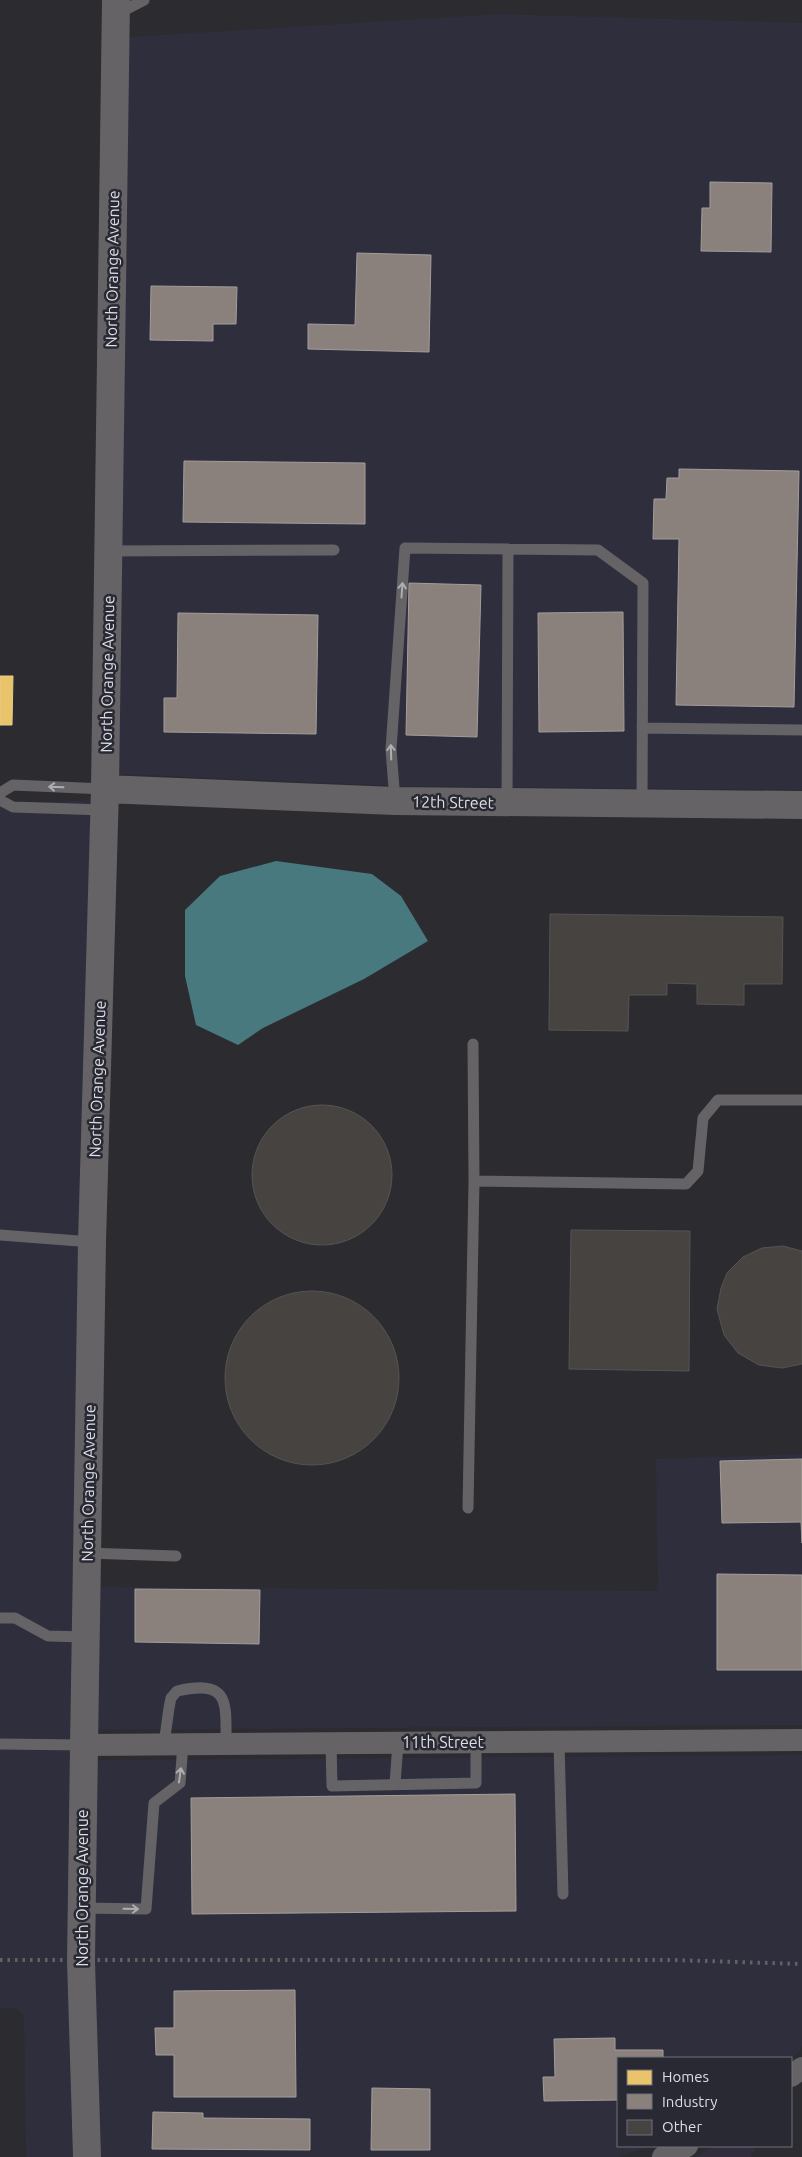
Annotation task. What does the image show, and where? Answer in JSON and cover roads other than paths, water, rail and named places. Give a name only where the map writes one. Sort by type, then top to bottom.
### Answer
[{"type":"street","name":"North Orange Avenue","points":[[87,2157],[81,1961],[85,1637],[92,1242],[104,799],[116,7]]},
{"type":"street","name":"12th Street","points":[[104,799],[802,806]]},
{"type":"street","name":"11th Street","points":[[84,1745],[802,1740]]},
{"type":"street","points":[[664,2157],[685,2147]]},
{"type":"lane","points":[[116,7],[144,0]]},
{"type":"lane","points":[[395,801],[391,749],[405,548],[598,550],[643,584],[642,804]]},
{"type":"lane","points":[[507,802],[508,549]]},
{"type":"lane","points":[[108,551],[334,550]]},
{"type":"lane","points":[[642,728],[802,730]]},
{"type":"lane","points":[[0,792],[13,785],[104,799]]},
{"type":"lane","points":[[0,800],[13,807],[104,799]]},
{"type":"lane","points":[[468,1508],[474,1181],[473,1044]]},
{"type":"lane","points":[[474,1181],[686,1184],[698,1171],[703,1118],[718,1100],[802,1100]]},
{"type":"lane","points":[[0,1235],[92,1242]]},
{"type":"lane","points":[[87,1553],[176,1556]]},
{"type":"lane","points":[[0,1618],[15,1618],[48,1636],[85,1637]]},
{"type":"lane","points":[[82,1908],[146,1909],[154,1802],[180,1783],[174,1744],[171,1698],[177,1691],[186,1689],[213,1690],[222,1696],[226,1708],[226,1744]]},
{"type":"lane","points":[[331,1743],[332,1786],[476,1783],[476,1742]]},
{"type":"lane","points":[[558,1742],[563,1894]]},
{"type":"lane","points":[[395,1784],[398,1743]]},
{"type":"lane","points":[[0,1744],[84,1745]]},
{"type":"water","points":[[276,861],[372,874],[401,896],[428,941],[364,979],[263,1028],[238,1045],[196,1025],[185,976],[185,910],[220,876]]},
{"type":"railway","points":[[0,1960],[672,1960],[802,1964]]}]
